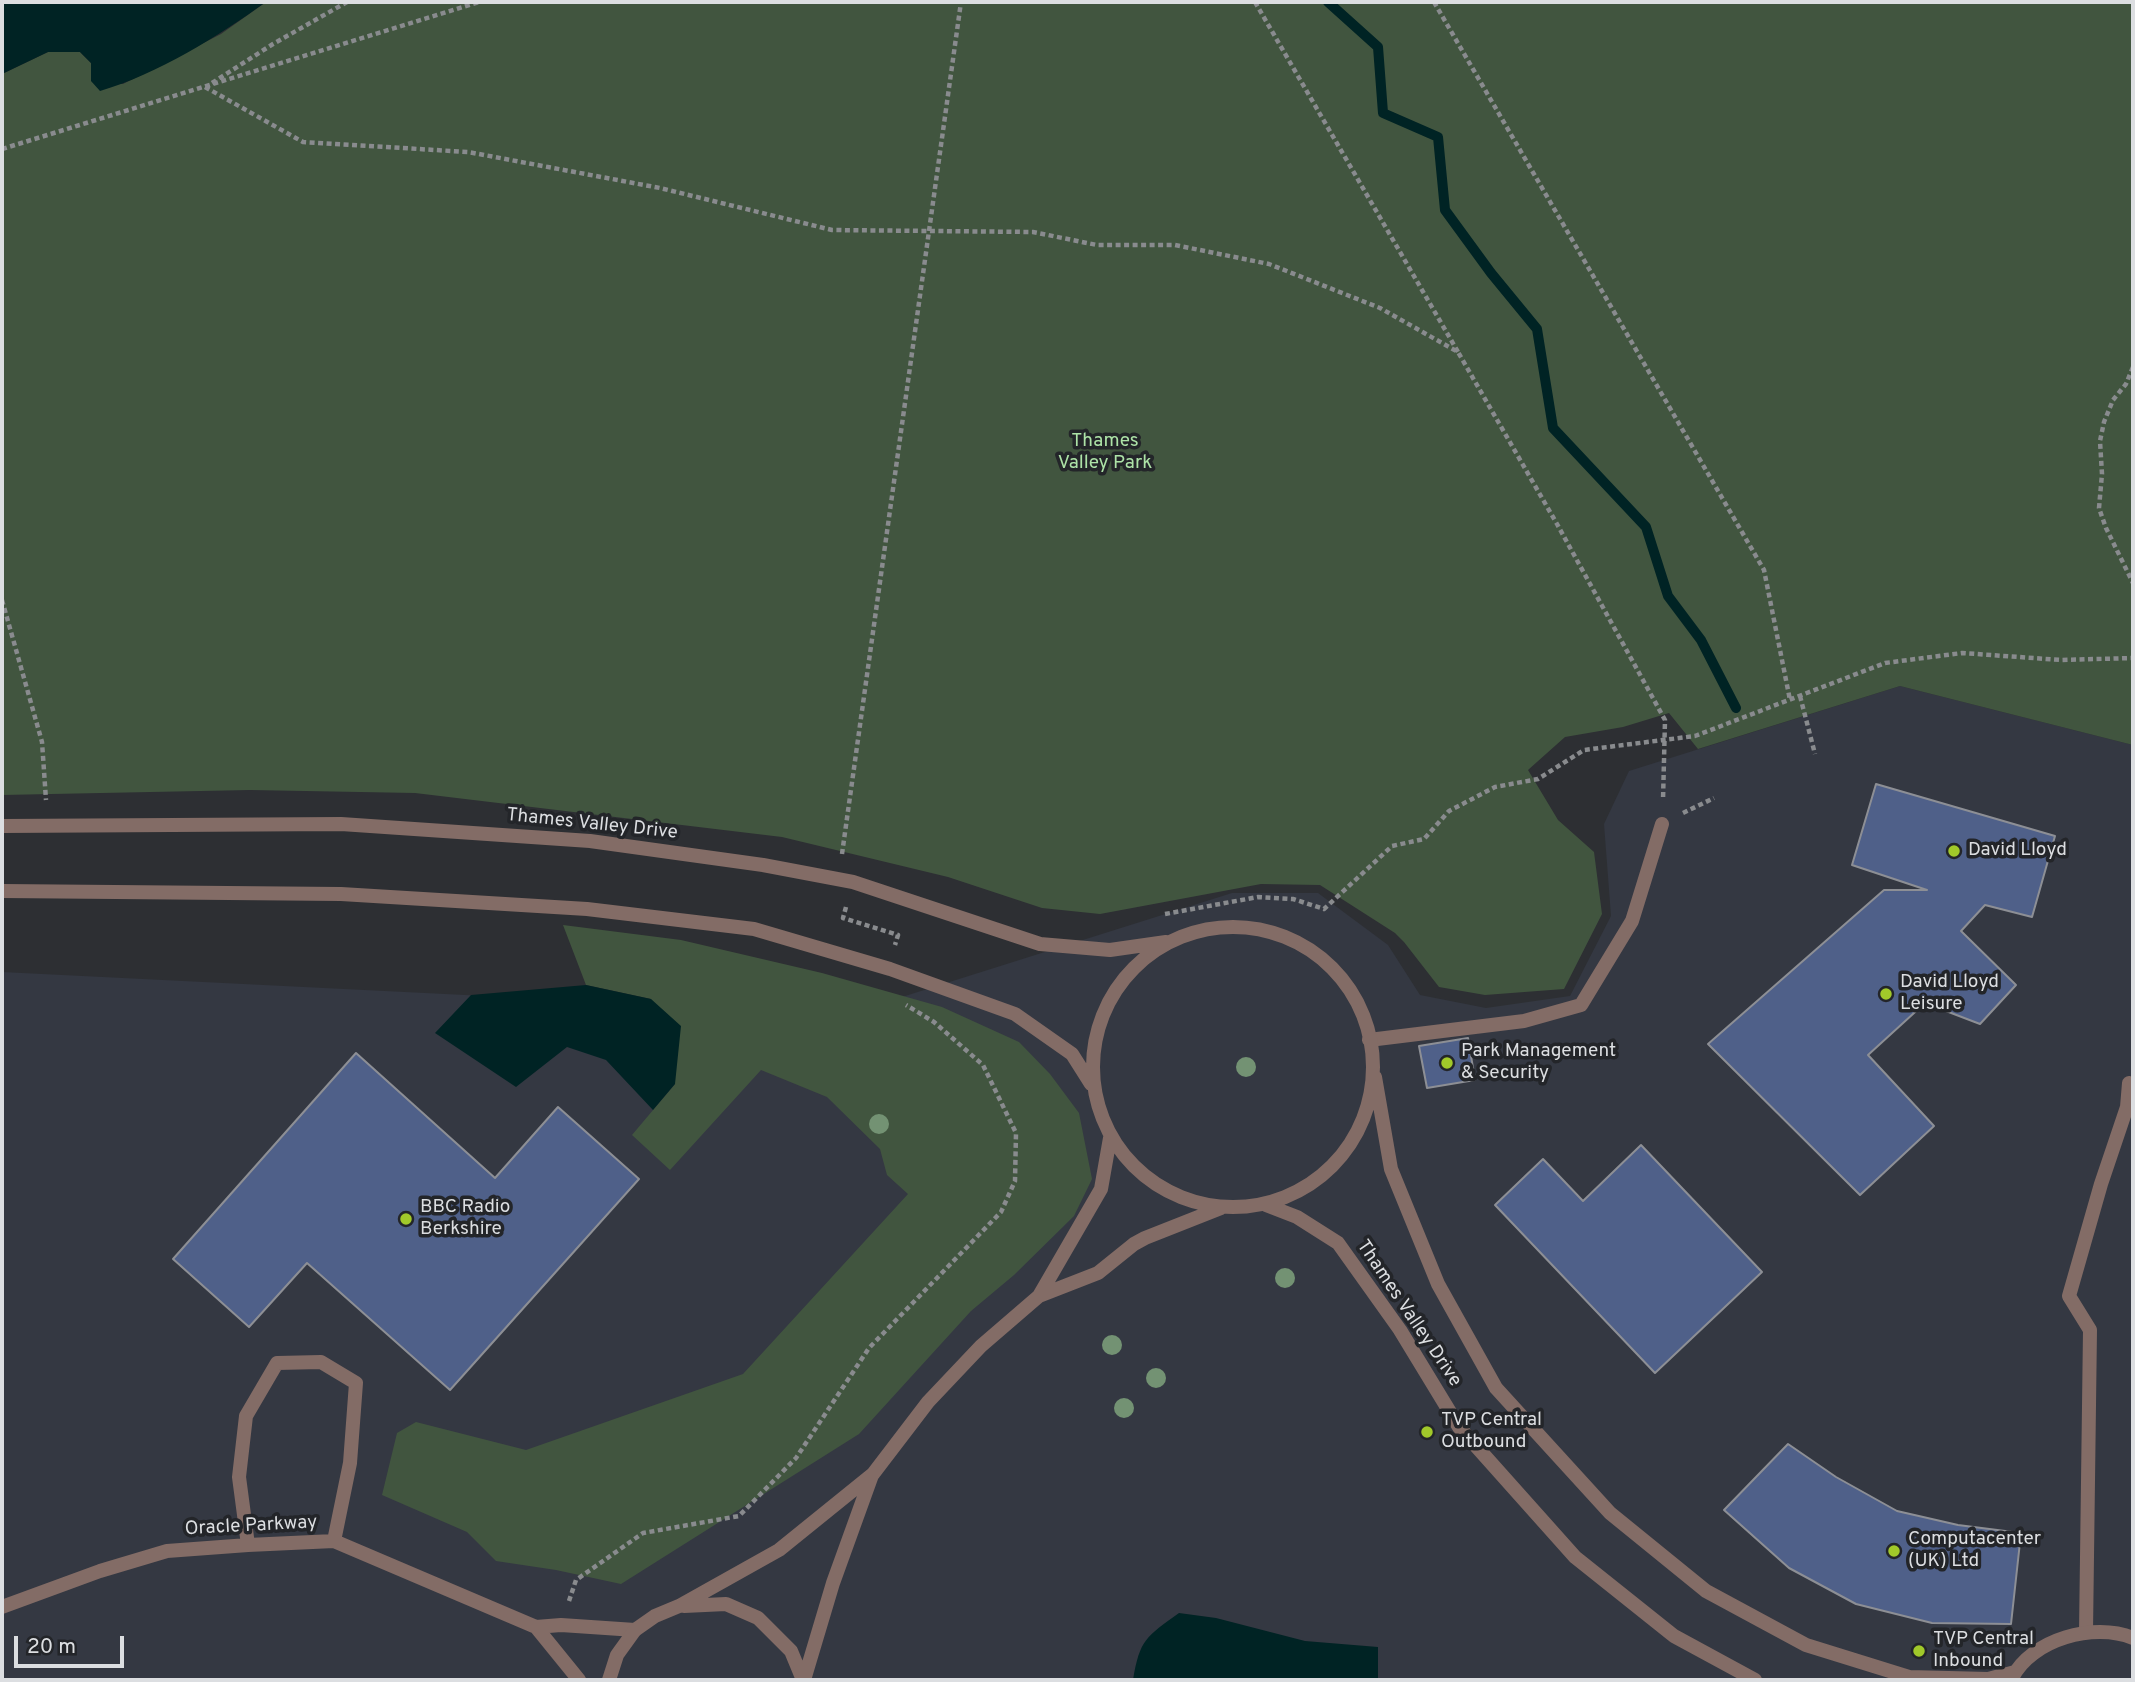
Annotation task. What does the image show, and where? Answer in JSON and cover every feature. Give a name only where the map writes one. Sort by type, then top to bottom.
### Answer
[{"type":"street","name":"Thames Valley Drive","points":[[2,826],[341,824],[590,841],[763,864],[853,883],[1040,944],[1110,950],[1166,942],[1222,926],[1263,929],[1312,950],[1346,982],[1365,1016],[1391,1169],[1438,1284],[1496,1388],[1610,1513],[1706,1591],[1806,1645],[1909,1676],[1988,1679],[2013,1676]]},
{"type":"street","points":[[1369,1040],[1524,1021],[1581,1005],[1632,921],[1662,824]]},
{"type":"street","points":[[2,891],[341,894],[587,909],[754,929],[890,969],[1016,1014],[1072,1054],[1091,1084],[1110,1138],[1146,1179],[1173,1196],[1221,1208]]},
{"type":"street","points":[[1091,1084],[1093,1040],[1123,977],[1166,942]]},
{"type":"street","points":[[1039,1296],[1098,1273],[1145,1238],[1221,1208],[1266,1205],[1309,1187],[1343,1156],[1363,1125],[1375,1077]]},
{"type":"street","points":[[2086,1632],[2090,1330],[2069,1296],[2101,1184],[2127,1107],[2129,1083]]},
{"type":"street","points":[[609,1680],[617,1655],[635,1630],[655,1616],[679,1606],[779,1550],[873,1474],[928,1402],[981,1346],[1039,1296],[1101,1189],[1110,1138]]},
{"type":"street","name":"Thames Valley Drive","points":[[1266,1205],[1297,1217],[1338,1243],[1400,1330],[1459,1427],[1575,1557],[1674,1636],[1755,1680]]},
{"type":"street","points":[[248,1545],[239,1477],[246,1416],[276,1363],[321,1362],[356,1383],[350,1463],[334,1541]]},
{"type":"street","points":[[803,1680],[833,1583],[873,1474]]},
{"type":"street","name":"Oracle Parkway","points":[[2,1607],[100,1571],[167,1551],[334,1541],[536,1627],[561,1625],[635,1630]]},
{"type":"street","points":[[679,1606],[726,1604],[758,1618],[791,1651],[803,1680]]},
{"type":"street","name":"Oracle Parkway","points":[[536,1627],[579,1680]]},
{"type":"street","points":[[2013,1676],[2043,1646],[2086,1632],[2122,1633],[2133,1638]]},
{"type":"path","points":[[205,87],[273,44],[348,2]]},
{"type":"path","points":[[2,149],[479,2]]},
{"type":"path","points":[[841,862],[961,2]]},
{"type":"path","points":[[1255,2],[1557,524],[1665,720],[1662,824],[1714,798]]},
{"type":"path","points":[[1434,2],[1764,570],[1790,700]]},
{"type":"path","points":[[205,87],[303,142],[468,152],[660,188],[832,230],[1032,232],[1097,245],[1175,245],[1269,264],[1380,308],[1458,352]]},
{"type":"path","points":[[2133,367],[2126,384],[2113,400],[2104,422],[2100,441],[2102,474],[2099,508],[2133,583]]},
{"type":"path","points":[[2,600],[42,742],[46,802]]},
{"type":"path","points":[[1163,914],[1258,897],[1293,900],[1324,909],[1392,846],[1424,839],[1449,811],[1495,787],[1538,779],[1584,750],[1695,736],[1885,663],[1962,653],[2060,660],[2133,658]]},
{"type":"path","points":[[1800,696],[1815,754]]},
{"type":"path","points":[[853,883],[843,918],[898,935],[890,969]]},
{"type":"path","points":[[576,1580],[643,1532],[738,1516],[796,1458],[869,1348],[1001,1212],[1015,1181],[1016,1133],[983,1065],[934,1022],[903,1003]]},
{"type":"shaded area","points":[[1900,686],[2133,745],[2133,1680],[2,1680],[2,972],[848,1014],[1232,893],[1318,893],[1388,945],[1420,995],[1486,1008],[1570,996],[1611,916],[1604,824],[1629,771]]},
{"type":"green space","name":"Thames Valley Park","points":[[266,2],[2133,2],[2133,745],[1900,686],[1698,749],[1669,713],[1623,727],[1565,737],[1528,770],[1558,820],[1594,852],[1602,914],[1564,989],[1485,995],[1439,987],[1395,933],[1320,885],[1261,884],[1100,914],[1042,908],[948,877],[782,837],[415,793],[250,790],[2,795],[2,74],[48,52],[80,52],[91,63],[91,81],[123,84],[221,34]]},
{"type":"green space","points":[[563,925],[681,940],[822,973],[942,1007],[1019,1042],[1050,1074],[1079,1113],[1092,1179],[1074,1216],[1014,1275],[971,1311],[859,1434],[621,1584],[496,1561],[467,1532],[382,1495],[397,1433],[416,1422],[526,1450],[743,1374],[908,1194],[887,1175],[880,1149],[827,1097],[761,1070],[670,1170],[632,1135],[675,1084],[651,999],[586,985]]},
{"type":"water","points":[[2,2],[266,2],[165,65],[100,91],[91,81],[91,63],[80,52],[48,52],[2,74]]},
{"type":"water","points":[[586,985],[651,999],[681,1026],[675,1084],[653,1110],[606,1060],[567,1047],[516,1087],[435,1033],[471,995]]},
{"type":"water","points":[[1179,1613],[1216,1618],[1305,1641],[1378,1647],[1378,1680],[1133,1680],[1138,1656],[1146,1640]]},
{"type":"building","name":"David Lloyd Leisure","points":[[1876,784],[2055,836],[2032,917],[1985,905],[1961,931],[2016,985],[1980,1024],[1925,1003],[1868,1055],[1934,1126],[1860,1195],[1708,1044],[1884,890],[1927,890],[1852,865]]},
{"type":"building","name":"Park Management & Security","points":[[1468,1038],[1475,1080],[1427,1088],[1419,1046]]},
{"type":"building","name":"BBC Radio Berkshire","points":[[356,1053],[495,1178],[558,1107],[639,1179],[450,1390],[307,1263],[249,1327],[173,1259]]},
{"type":"building","points":[[1641,1145],[1762,1272],[1655,1373],[1495,1205],[1543,1159],[1583,1201]]},
{"type":"building","name":"Computacenter (UK) Ltd","points":[[1788,1444],[1836,1477],[1897,1511],[1958,1525],[2021,1533],[2011,1624],[1932,1623],[1856,1604],[1789,1568],[1724,1510]]},
{"type":"waterway","points":[[1328,2],[1378,47],[1383,113],[1438,137],[1445,210],[1491,273],[1537,329],[1553,428],[1646,527],[1668,596],[1701,640],[1736,708]]},
{"type":"place","name":"David Lloyd","points":[[1954,851]]},
{"type":"place","name":"David Lloyd Leisure","points":[[1886,994]]},
{"type":"place","name":"Park Management & Security","points":[[1447,1063]]},
{"type":"place","name":"BBC Radio Berkshire","points":[[406,1219]]},
{"type":"place","name":"TVP Central Outbound","points":[[1427,1432]]},
{"type":"place","name":"Computacenter (UK) Ltd","points":[[1894,1551]]},
{"type":"place","name":"TVP Central Inbound","points":[[1919,1651]]}]
